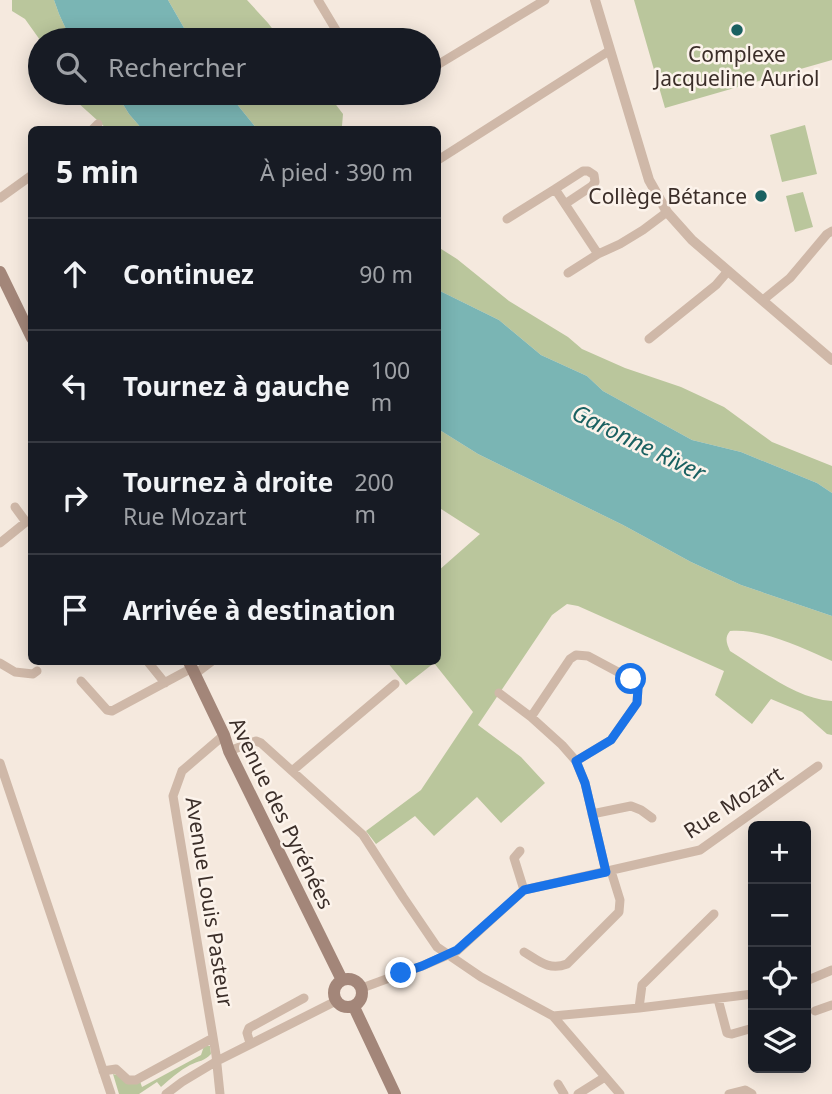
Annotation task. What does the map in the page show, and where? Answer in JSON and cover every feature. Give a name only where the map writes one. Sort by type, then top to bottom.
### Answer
[{"type":"main road","points":[[0,272],[28,330]]},
{"type":"main road","name":"Avenue des Pyrénées","points":[[192,668],[229,751],[342,980]]},
{"type":"main road","points":[[350,978],[362,988],[363,996],[354,1007],[344,1007],[336,1001],[336,985],[342,980],[350,978]]},
{"type":"main road","points":[[354,1007],[395,1094]]},
{"type":"street","points":[[318,0],[335,28]]},
{"type":"street","points":[[441,63],[545,0]]},
{"type":"street","points":[[595,0],[649,180],[667,212],[692,240],[832,360]]},
{"type":"street","points":[[441,158],[609,51]]},
{"type":"street","points":[[507,219],[583,171],[594,175],[595,182],[592,186],[565,204]]},
{"type":"street","points":[[0,198],[28,179]]},
{"type":"street","points":[[555,189],[598,254]]},
{"type":"street","points":[[568,273],[620,244],[667,212]]},
{"type":"street","points":[[763,300],[790,278],[832,230]]},
{"type":"street","points":[[649,339],[716,285],[729,271]]},
{"type":"street","points":[[0,543],[26,522],[15,506]]},
{"type":"street","points":[[530,717],[570,659],[576,655],[588,656],[631,679],[638,688],[637,703],[621,728],[611,740],[576,761]]},
{"type":"street","points":[[0,663],[15,672],[33,674],[37,671]]},
{"type":"street","points":[[151,665],[165,683]]},
{"type":"street","points":[[81,681],[109,711],[192,668]]},
{"type":"street","points":[[292,771],[395,684]]},
{"type":"street","points":[[499,693],[562,745],[576,761],[585,783],[608,872],[620,900],[619,912],[567,964],[557,968],[524,952]]},
{"type":"street","name":"Avenue Louis Pasteur","points":[[220,1094],[217,1060],[173,796],[182,771],[224,735]]},
{"type":"street","points":[[229,751],[256,741],[261,743],[363,835],[437,947],[481,977],[552,1016],[620,1094]]},
{"type":"street","points":[[0,763],[4,789],[111,1094]]},
{"type":"street","name":"Rue Mozart","points":[[362,988],[457,950],[524,890],[700,850],[818,766]]},
{"type":"street","points":[[592,814],[631,806],[652,818]]},
{"type":"street","points":[[520,851],[514,858],[524,890]]},
{"type":"street","points":[[639,1008],[642,985],[714,914]]},
{"type":"street","points":[[811,979],[832,970]]},
{"type":"street","points":[[552,1016],[748,995]]},
{"type":"street","points":[[250,1043],[247,1033],[249,1028],[304,998]]},
{"type":"street","points":[[718,999],[727,1033],[748,1029]]},
{"type":"street","points":[[166,1094],[217,1060],[336,1001]]},
{"type":"street","points":[[815,1010],[832,1005]]},
{"type":"street","points":[[103,1071],[117,1069],[128,1080],[136,1080],[213,1038]]},
{"type":"street","points":[[578,1094],[605,1077]]},
{"type":"street","points":[[558,1084],[564,1094]]},
{"type":"street","points":[[729,1094],[748,1092]]},
{"type":"green space","points":[[12,0],[54,0],[65,28],[31,28],[25,19],[12,11]]},
{"type":"green space","points":[[168,0],[247,0],[272,28],[184,28]]},
{"type":"green space","name":"Complexe Jacqueline Auriol","points":[[634,0],[832,0],[832,60],[665,108]]},
{"type":"green space","points":[[80,105],[123,105],[139,126],[104,126]]},
{"type":"green space","points":[[238,105],[336,105],[343,114],[342,126],[255,126]]},
{"type":"green space","points":[[805,125],[817,174],[782,182],[770,135]]},
{"type":"green space","points":[[803,192],[813,227],[795,232],[786,196]]},
{"type":"green space","points":[[441,249],[509,301],[568,337],[582,349],[625,368],[681,387],[724,407],[772,442],[832,466],[832,493],[817,483],[741,452],[692,440],[603,391],[587,376],[541,355],[499,320],[441,291]]},
{"type":"green space","points":[[441,431],[478,454],[623,525],[691,562],[741,585],[832,616],[832,661],[782,640],[755,633],[730,631],[727,643],[730,651],[779,682],[805,695],[832,701],[832,735],[827,734],[802,712],[771,699],[752,724],[715,695],[724,671],[578,606],[567,604],[552,615],[478,725],[521,757],[545,783],[501,823],[477,797],[434,836],[415,816],[376,844],[366,831],[421,790],[473,712],[436,665],[441,665],[441,568],[480,534],[441,509]]},
{"type":"green space","points":[[389,665],[431,665],[406,685]]},
{"type":"green space","points":[[204,1046],[210,1046],[209,1056],[186,1067],[161,1087],[157,1082],[139,1094],[119,1094],[113,1074],[140,1081],[142,1087],[201,1055]]},
{"type":"water","points":[[54,0],[168,0],[184,28],[65,28]]},
{"type":"water","points":[[123,105],[238,105],[255,126],[139,126]]},
{"type":"water","name":"Garonne River","points":[[441,291],[499,320],[541,355],[587,376],[603,391],[692,440],[741,452],[817,483],[832,493],[832,616],[741,585],[478,454],[441,431]]},
{"type":"place","name":"Complexe Jacqueline Auriol","points":[[737,30]]},
{"type":"place","name":"Collège Bétance","points":[[761,196]]},
{"type":"route","points":[[401,973],[457,950],[524,890],[606,872],[585,783],[576,761],[611,740],[621,728],[637,703],[638,688],[631,679]]}]
